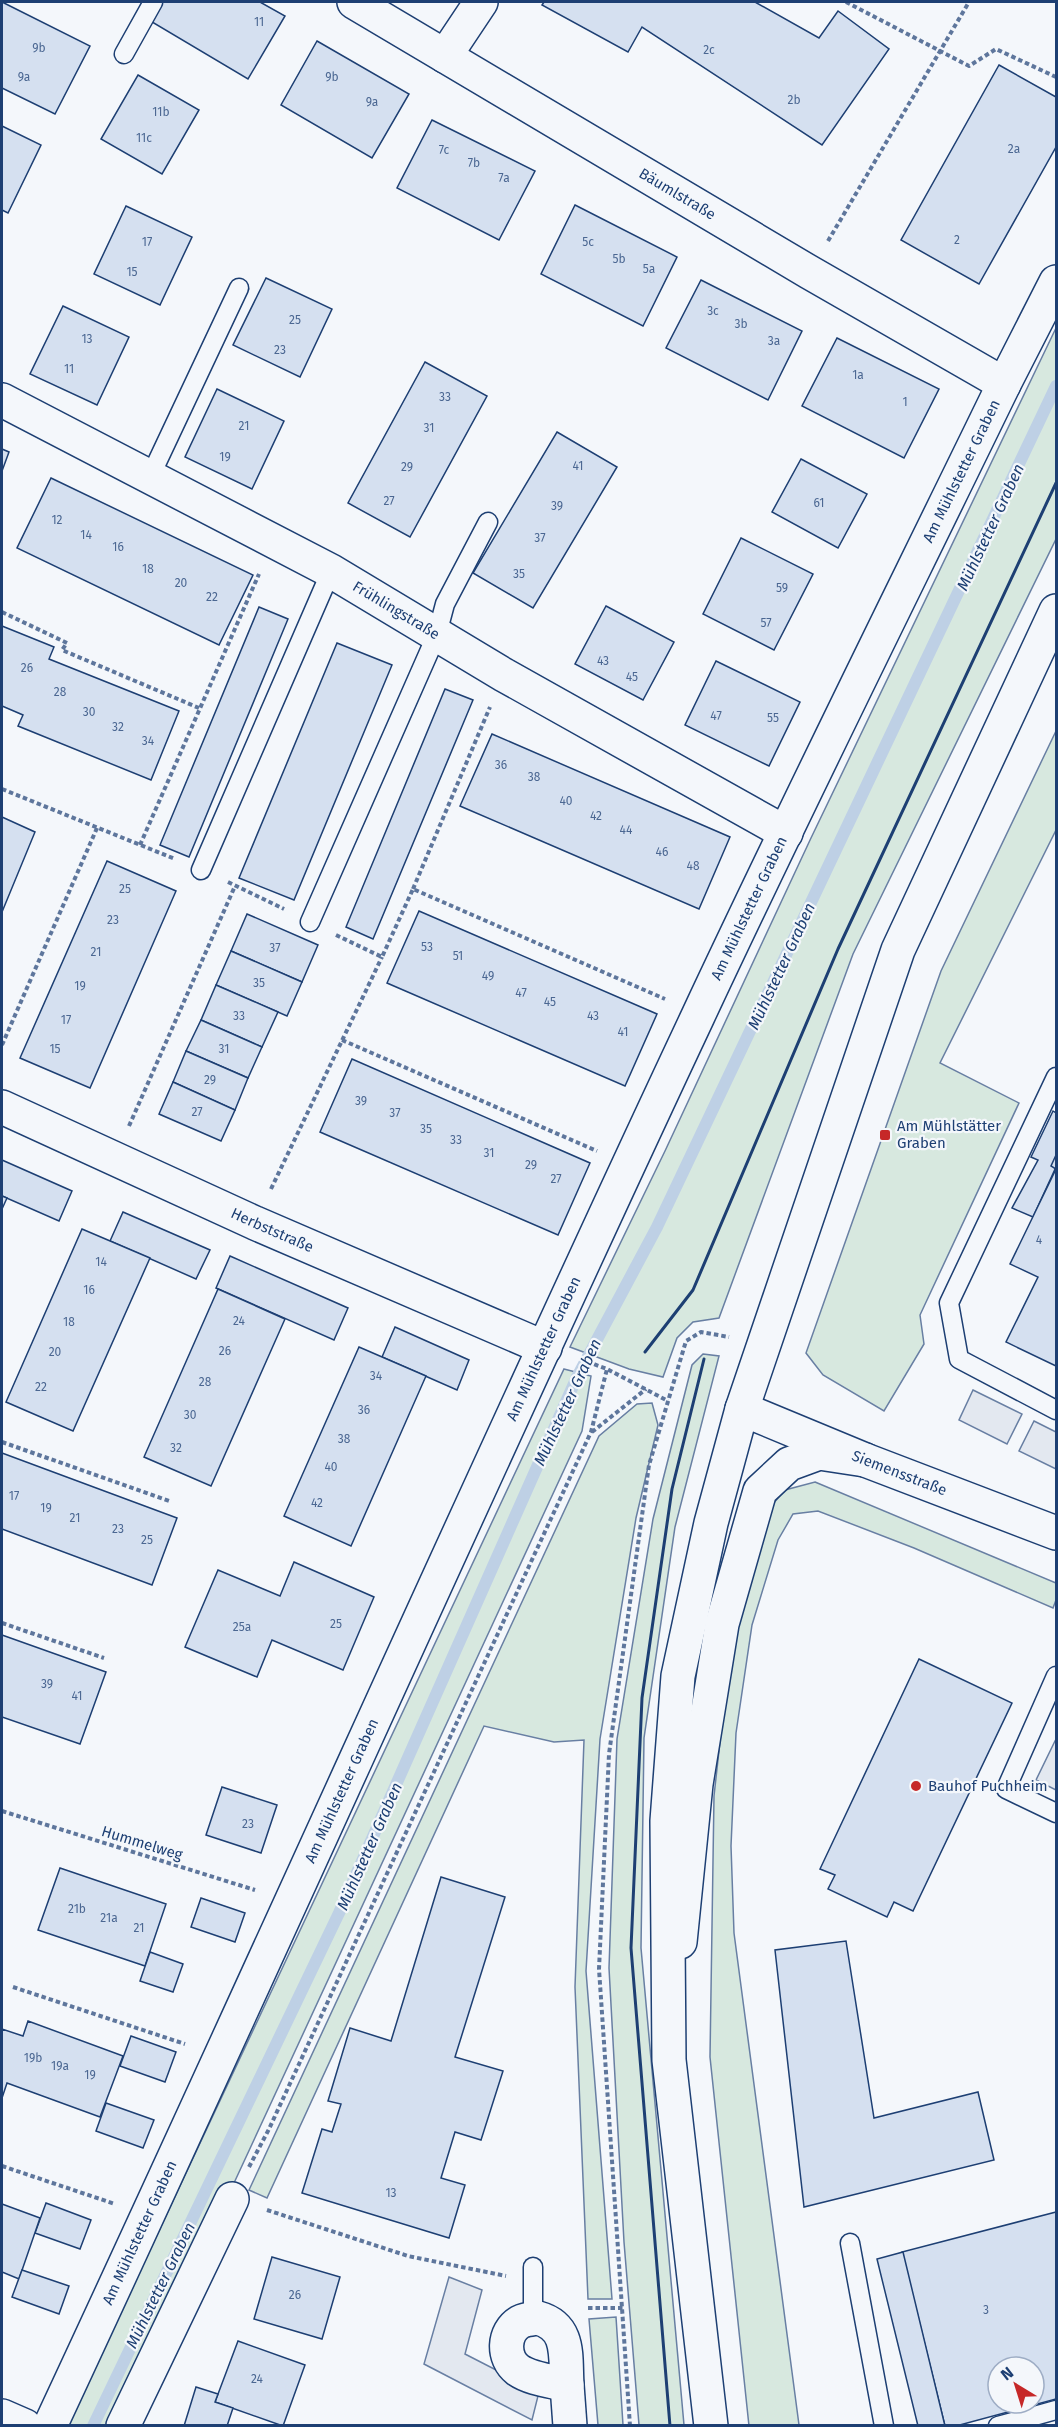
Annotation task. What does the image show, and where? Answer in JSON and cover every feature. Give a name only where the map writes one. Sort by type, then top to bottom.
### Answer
[{"type":"street","name":"Bäumlstraße","points":[[354,2],[809,273],[1004,384]]},
{"type":"street","points":[[445,56],[481,2]]},
{"type":"street","name":"Am Mühlstetter Graben","points":[[50,2426],[149,2215],[699,1013],[1004,384],[1056,282]]},
{"type":"street","name":"Frühlingstraße","points":[[2,400],[331,571],[504,675],[786,833]]},
{"type":"street","points":[[711,2426],[669,2060],[667,1821],[678,1676],[711,1523],[742,1409],[898,950],[1056,610]]},
{"type":"street","name":"Herbststraße","points":[[2,1107],[255,1223],[545,1348]]},
{"type":"street","name":"Siemensstraße","points":[[742,1409],[865,1460],[1056,1533]]},
{"type":"street","points":[[669,2060],[698,1773],[722,1624],[760,1491],[789,1464],[819,1453],[865,1460]]},
{"type":"street","points":[[123,2426],[232,2199]]},
{"type":"street","points":[[567,2385],[525,2374],[511,2362],[507,2354],[508,2336],[520,2322],[533,2318],[548,2320],[562,2334],[564,2343],[570,2426]]},
{"type":"street","points":[[2,2416],[25,2426]]},
{"type":"lane","points":[[124,54],[153,2]]},
{"type":"lane","points":[[150,477],[238,288]]},
{"type":"lane","points":[[310,922],[436,634],[445,604],[488,522]]},
{"type":"lane","points":[[201,870],[331,571]]},
{"type":"lane","points":[[1056,1077],[949,1303],[959,1359],[1056,1410]]},
{"type":"lane","points":[[1056,1676],[1006,1789],[1056,1813]]},
{"type":"lane","points":[[850,2243],[884,2426]]},
{"type":"lane","points":[[533,2318],[534,2274]]},
{"type":"lane","points":[[998,2426],[1056,2410]]},
{"type":"path","points":[[846,2],[969,66],[996,49],[1056,77]]},
{"type":"path","points":[[809,273],[969,2]]},
{"type":"path","points":[[140,845],[274,541]]},
{"type":"path","points":[[2,612],[67,643],[62,650],[199,708]]},
{"type":"path","points":[[255,1223],[413,889],[504,675]]},
{"type":"path","points":[[2,789],[201,870],[382,957]]},
{"type":"path","points":[[2,1045],[97,828]]},
{"type":"path","points":[[114,1160],[235,886]]},
{"type":"path","points":[[413,889],[699,1013]]},
{"type":"path","points":[[342,1040],[629,1166]]},
{"type":"path","points":[[630,2426],[599,1969],[609,1754],[649,1465],[687,1341],[701,1332],[763,1344]]},
{"type":"path","points":[[600,1366],[669,1401]]},
{"type":"path","points":[[534,2274],[408,2256],[232,2199],[274,2119],[591,1432],[607,1369]]},
{"type":"path","points":[[591,1432],[646,1389]]},
{"type":"path","points":[[2,1442],[169,1501]]},
{"type":"path","points":[[2,1623],[104,1658]]},
{"type":"path","name":"Hummelweg","points":[[2,1811],[265,1893]]},
{"type":"path","points":[[13,1987],[192,2046]]},
{"type":"path","points":[[2,2166],[117,2205]]},
{"type":"path","points":[[584,2308],[623,2308]]},
{"type":"shaded area","points":[[1056,328],[1056,539],[853,954],[719,1318],[693,1322],[677,1338],[663,1377],[629,1369],[570,1347],[665,1151],[811,838]]},
{"type":"shaded area","points":[[1056,731],[1056,830],[940,1063],[1019,1103],[920,1315],[924,1344],[884,1411],[823,1375],[806,1353],[941,971]]},
{"type":"shaded area","points":[[703,1354],[719,1356],[675,1527],[644,1738],[641,1948],[684,2425],[639,2425],[624,2242],[609,1968],[617,1739],[653,1519],[692,1365]]},
{"type":"shaded area","points":[[564,1369],[591,1376],[582,1431],[234,2183],[115,2425],[67,2426]]},
{"type":"shaded area","points":[[973,1390],[1022,1414],[1007,1444],[959,1420]]},
{"type":"shaded area","points":[[652,1403],[658,1425],[636,1518],[600,1739],[586,1971],[612,2299],[588,2299],[575,1987],[584,1740],[554,1742],[484,1726],[267,2198],[249,2190],[599,1436],[637,1404]]},
{"type":"shaded area","points":[[1034,1421],[1056,1432],[1056,1469],[1019,1451]]},
{"type":"shaded area","points":[[815,1482],[1056,1583],[1056,1600],[1053,1608],[914,1548],[818,1511],[793,1514],[778,1540],[752,1625],[736,1733],[731,1846],[734,1933],[799,2425],[749,2426],[710,2057],[714,1796],[728,1669],[765,1513],[785,1490]]},
{"type":"shaded area","points":[[1056,1742],[1056,1790],[1036,1780]]},
{"type":"shaded area","points":[[449,2277],[482,2290],[465,2354],[539,2392],[532,2420],[424,2364]]},
{"type":"shaded area","points":[[616,2317],[623,2425],[598,2425],[589,2319]]},
{"type":"building","points":[[2,2],[90,46],[55,114],[2,88]]},
{"type":"building","points":[[157,2],[260,2],[285,16],[248,79],[147,19]]},
{"type":"building","points":[[544,2],[755,2],[819,38],[838,11],[889,49],[822,145],[642,27],[628,52],[542,5]]},
{"type":"building","points":[[317,41],[409,94],[372,158],[281,105]]},
{"type":"building","points":[[999,65],[1056,97],[1056,147],[979,284],[901,240]]},
{"type":"building","points":[[138,75],[199,110],[162,174],[101,139]]},
{"type":"building","points":[[432,120],[535,171],[499,240],[397,188]]},
{"type":"building","points":[[2,126],[41,145],[8,213],[2,210]]},
{"type":"building","points":[[575,205],[677,257],[643,326],[541,274]]},
{"type":"building","points":[[126,206],[192,237],[160,305],[94,274]]},
{"type":"building","points":[[266,278],[332,309],[300,377],[233,345]]},
{"type":"building","points":[[701,280],[802,331],[768,400],[666,348]]},
{"type":"building","points":[[63,306],[129,337],[97,405],[30,374]]},
{"type":"building","points":[[837,338],[939,389],[904,458],[802,406]]},
{"type":"building","points":[[425,362],[487,396],[410,537],[348,503]]},
{"type":"building","points":[[217,389],[284,421],[252,489],[185,457]]},
{"type":"building","points":[[557,432],[617,467],[533,608],[473,573]]},
{"type":"building","points":[[2,449],[9,452],[2,471]]},
{"type":"building","points":[[801,459],[867,494],[838,548],[772,512]]},
{"type":"building","points":[[51,478],[253,575],[219,645],[17,548]]},
{"type":"building","points":[[741,538],[813,574],[774,650],[703,614]]},
{"type":"building","points":[[606,606],[674,642],[643,700],[575,664]]},
{"type":"building","points":[[259,607],[288,619],[189,857],[160,845]]},
{"type":"building","points":[[2,626],[54,647],[49,659],[179,711],[151,780],[18,726],[23,715],[2,706]]},
{"type":"building","points":[[337,643],[392,665],[294,900],[239,878]]},
{"type":"building","points":[[716,661],[800,702],[769,766],[685,725]]},
{"type":"building","points":[[445,689],[473,700],[373,939],[346,927]]},
{"type":"building","points":[[492,734],[730,837],[699,909],[460,806]]},
{"type":"building","points":[[2,817],[35,832],[2,912]]},
{"type":"building","points":[[107,861],[176,891],[90,1088],[20,1058]]},
{"type":"building","points":[[419,911],[657,1014],[625,1086],[387,983]]},
{"type":"building","points":[[247,914],[318,945],[302,982],[231,951]]},
{"type":"building","points":[[231,951],[302,982],[287,1016],[216,985]]},
{"type":"building","points":[[216,985],[278,1012],[262,1047],[201,1020]]},
{"type":"building","points":[[201,1020],[262,1047],[248,1078],[186,1051]]},
{"type":"building","points":[[186,1051],[248,1078],[235,1110],[173,1082]]},
{"type":"building","points":[[352,1059],[590,1163],[558,1235],[320,1132]]},
{"type":"building","points":[[173,1082],[235,1110],[221,1141],[159,1114]]},
{"type":"building","points":[[1053,1111],[1056,1113],[1056,1167],[1033,1217],[1012,1208],[1038,1160],[1031,1157]]},
{"type":"building","points":[[1056,1155],[1056,1169],[1051,1166]]},
{"type":"building","points":[[2,1160],[72,1191],[59,1221],[2,1196]]},
{"type":"building","points":[[1056,1169],[1056,1366],[1006,1342],[1038,1277],[1010,1264]]},
{"type":"building","points":[[2,1196],[7,1198],[2,1209]]},
{"type":"building","points":[[123,1212],[210,1250],[196,1279],[110,1241]]},
{"type":"building","points":[[82,1229],[150,1258],[73,1431],[6,1402]]},
{"type":"building","points":[[230,1256],[348,1308],[334,1340],[216,1288]]},
{"type":"building","points":[[218,1289],[285,1319],[211,1486],[144,1457]]},
{"type":"building","points":[[395,1327],[469,1360],[457,1390],[382,1357]]},
{"type":"building","points":[[359,1347],[426,1376],[351,1546],[284,1516]]},
{"type":"building","points":[[2,1453],[177,1518],[152,1585],[2,1529]]},
{"type":"building","points":[[294,1562],[374,1597],[343,1670],[272,1640],[257,1677],[185,1647],[218,1570],[280,1596]]},
{"type":"building","points":[[2,1635],[106,1672],[80,1744],[2,1717]]},
{"type":"building","name":"Bauhof Puchheim","points":[[919,1659],[1012,1703],[913,1911],[894,1902],[887,1917],[828,1889],[835,1875],[820,1869]]},
{"type":"building","points":[[222,1787],[277,1805],[261,1853],[206,1835]]},
{"type":"building","points":[[60,1868],[166,1904],[145,1966],[38,1930]]},
{"type":"building","points":[[441,1877],[505,1897],[455,2057],[503,2071],[481,2140],[455,2132],[441,2178],[465,2185],[449,2238],[302,2193],[322,2129],[332,2132],[341,2104],[328,2101],[350,2028],[391,2041]]},
{"type":"building","points":[[201,1898],[245,1913],[235,1942],[191,1927]]},
{"type":"building","points":[[846,1941],[874,2118],[978,2092],[994,2160],[804,2207],[775,1950]]},
{"type":"building","points":[[150,1952],[183,1964],[173,1992],[140,1981]]},
{"type":"building","points":[[28,2021],[123,2056],[100,2117],[7,2083],[2,2098],[2,2029],[23,2036]]},
{"type":"building","points":[[131,2036],[176,2052],[165,2082],[120,2066]]},
{"type":"building","points":[[106,2103],[154,2120],[143,2148],[96,2131]]},
{"type":"building","points":[[46,2203],[91,2220],[80,2249],[35,2233]]},
{"type":"building","points":[[2,2204],[40,2218],[19,2279],[2,2272]]},
{"type":"building","points":[[1056,2212],[1056,2399],[1046,2402],[1046,2355],[986,2355],[986,2415],[997,2415],[956,2426],[945,2426],[902,2252]]},
{"type":"building","points":[[903,2252],[945,2426],[918,2426],[877,2259]]},
{"type":"building","points":[[272,2257],[340,2277],[322,2339],[254,2319]]},
{"type":"building","points":[[22,2270],[69,2286],[59,2314],[12,2297]]},
{"type":"building","points":[[238,2341],[305,2365],[283,2426],[215,2402]]},
{"type":"building","points":[[196,2387],[218,2394],[215,2402],[233,2408],[227,2426],[184,2426]]},
{"type":"waterway","name":"Mühlstetter Graben","points":[[93,2426],[339,1913],[577,1377],[657,1227],[1056,386]]},
{"type":"wall","points":[[645,1352],[693,1290],[838,949],[1056,483]]},
{"type":"wall","points":[[670,2426],[631,1948],[642,1698],[672,1489],[704,1359]]},
{"type":"place","name":"Am Mühlstätter Graben","points":[[885,1135]]},
{"type":"place","name":"Bauhof Puchheim","points":[[916,1786]]}]
